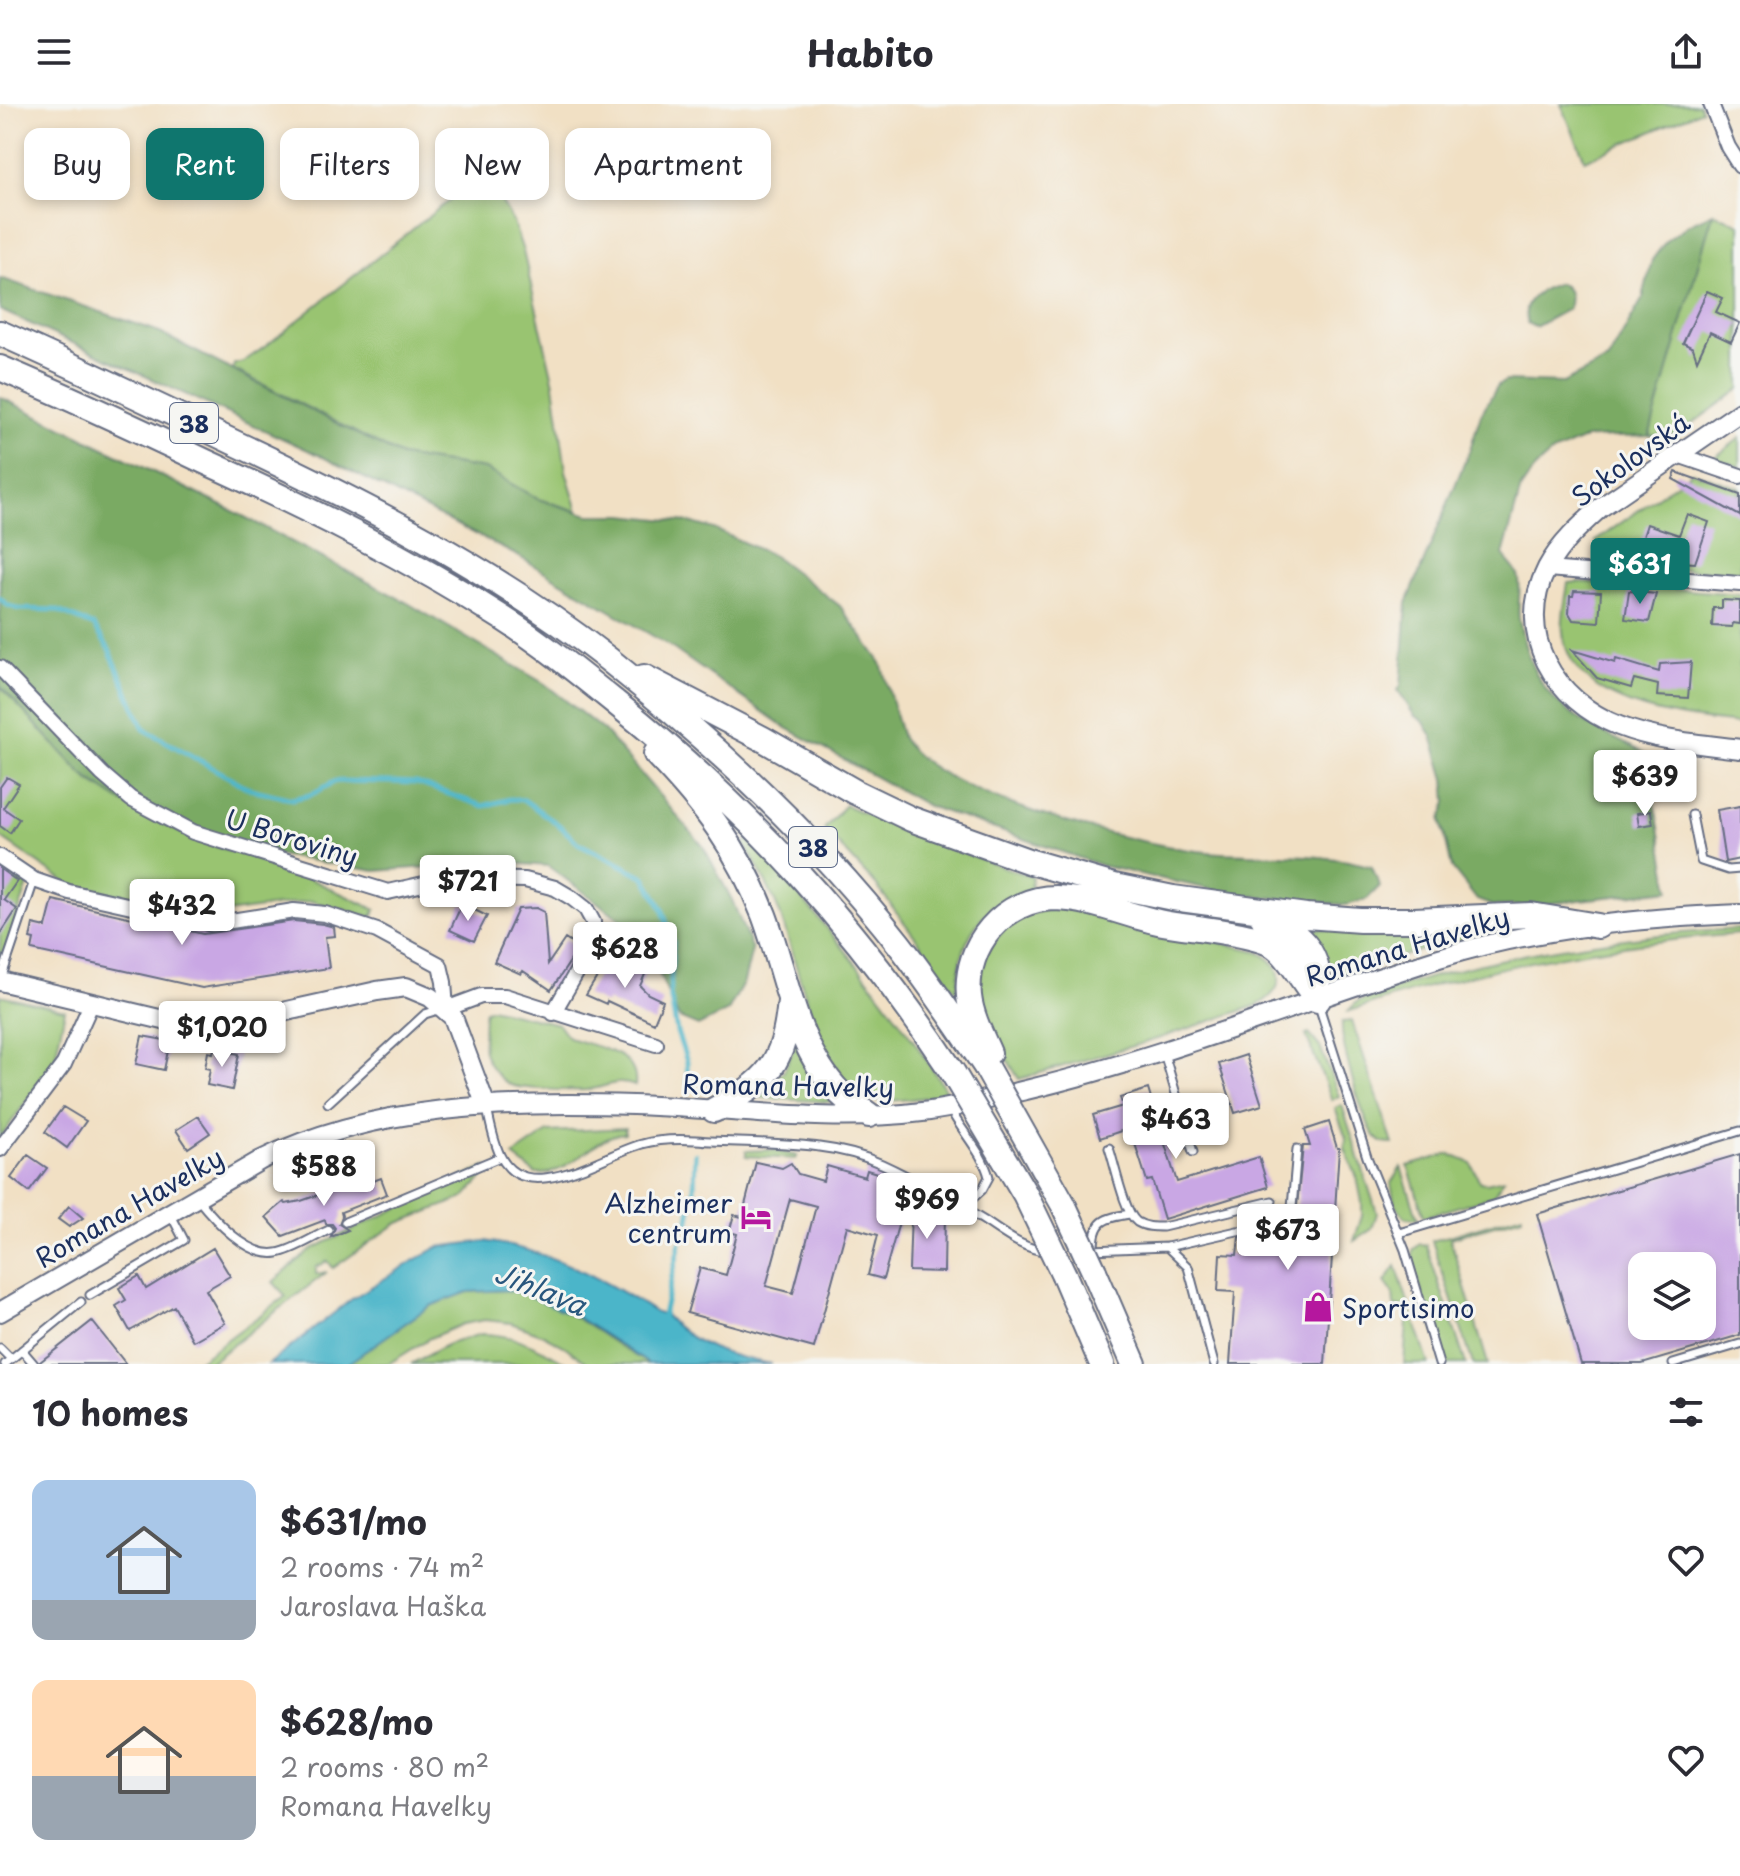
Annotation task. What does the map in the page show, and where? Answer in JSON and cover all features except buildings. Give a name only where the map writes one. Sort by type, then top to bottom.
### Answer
[{"type":"highway","name":"38","points":[[0,333],[214,432],[385,517],[464,562],[606,658],[737,768],[842,876],[906,953],[991,1067]]},
{"type":"highway","name":"38","points":[[0,368],[270,491],[440,579],[507,622],[589,682],[721,792],[820,895],[915,1015],[1012,1171],[1064,1275],[1102,1364]]},
{"type":"highway","points":[[606,658],[911,819],[1028,861],[1114,886],[1223,905],[1360,920],[1531,915],[1598,926]]},
{"type":"highway","points":[[589,682],[700,800],[737,855],[763,914],[790,998],[820,1066],[840,1093],[869,1115]]},
{"type":"highway","points":[[1134,1364],[1094,1260],[991,1067],[969,996],[972,961],[977,947],[993,924],[1013,909],[1040,899],[1071,900],[1153,921],[1265,941],[1285,956],[1318,1000]]},
{"type":"highway","points":[[1223,905],[1290,929],[1301,939],[1317,963],[1320,981],[1318,1000]]},
{"type":"highway","points":[[714,1110],[745,1094],[774,1064],[783,1047],[790,998]]},
{"type":"street","points":[[1711,104],[1728,147],[1740,166]]},
{"type":"street","name":"Sokolovská","points":[[1740,412],[1600,508],[1582,524],[1547,569],[1536,612],[1537,633],[1548,666],[1568,693],[1597,715],[1619,726],[1669,739],[1740,749]]},
{"type":"street","points":[[1678,455],[1740,476]]},
{"type":"street","points":[[1547,569],[1740,584]]},
{"type":"street","name":"U Boroviny","points":[[0,668],[102,774],[131,799],[193,832],[388,892],[428,883],[468,879],[525,880],[555,888],[572,898],[586,909],[593,922],[593,935],[589,951],[553,1013]]},
{"type":"street","points":[[0,857],[34,880],[69,892],[212,924],[294,911],[325,914],[377,931],[440,965],[446,1009]]},
{"type":"street","name":"Romana Havelky","points":[[0,1312],[196,1197],[289,1147],[354,1126],[486,1106],[635,1105],[808,1116],[869,1115],[949,1107],[1068,1080],[1164,1053],[1443,957],[1515,939],[1598,926],[1740,914]]},
{"type":"street","points":[[0,981],[180,1024],[214,1027],[406,987],[430,997],[446,1009],[456,1023],[486,1106]]},
{"type":"street","points":[[446,1009],[481,996],[494,995],[553,1013]]},
{"type":"street","points":[[0,1149],[64,1064],[92,1002]]},
{"type":"street","name":"Romana Havelky","points":[[553,1013],[656,1044]]},
{"type":"lane","points":[[1692,815],[1701,861],[1728,870],[1740,869]]},
{"type":"lane","points":[[0,981],[34,880]]},
{"type":"lane","points":[[1318,1000],[1367,1157],[1399,1233],[1439,1364]]},
{"type":"lane","points":[[328,1103],[425,1014],[446,1009]]},
{"type":"lane","points":[[1164,1053],[1193,1152]]},
{"type":"lane","points":[[486,1106],[500,1157],[520,1175],[541,1181],[643,1143],[671,1139],[816,1146],[852,1152],[882,1164],[962,1208],[1016,1243],[1034,1250],[1094,1260],[1237,1231],[1279,1228],[1291,1219],[1297,1149]]},
{"type":"lane","points":[[949,1107],[963,1133],[986,1164],[989,1177],[982,1190],[962,1208]]},
{"type":"lane","points":[[1399,1233],[1740,1131]]},
{"type":"lane","points":[[1109,1148],[1130,1214],[1138,1223],[1148,1227],[1163,1227],[1272,1201]]},
{"type":"lane","points":[[345,1222],[500,1157]]},
{"type":"lane","points":[[196,1197],[210,1216],[257,1250],[278,1253],[329,1230]]},
{"type":"lane","points":[[90,1295],[184,1240],[170,1212]]},
{"type":"lane","points":[[1094,1260],[1097,1226],[1107,1218],[1130,1214]]},
{"type":"lane","points":[[1167,1247],[1188,1267],[1214,1364]]},
{"type":"lane","points":[[0,1348],[8,1362],[81,1302]]},
{"type":"lane","points":[[1673,1364],[1740,1344]]},
{"type":"lane","points":[[22,1350],[34,1364]]},
{"type":"green space","points":[[1561,104],[1699,104],[1702,110],[1585,160]]},
{"type":"green space","points":[[451,200],[500,200],[513,222],[523,251],[554,384],[566,471],[578,511],[538,499],[485,469],[401,456],[233,369],[234,364],[243,362],[266,346]]},
{"type":"green space","points":[[1713,213],[1740,224],[1740,389],[1678,434],[1649,436]]},
{"type":"green space","points":[[1713,213],[1649,436],[1586,438],[1552,453],[1535,468],[1521,488],[1503,555],[1518,575],[1519,618],[1526,648],[1535,672],[1547,690],[1561,706],[1578,718],[1646,754],[1670,890],[1525,906],[1493,906],[1477,900],[1452,868],[1441,820],[1447,801],[1445,779],[1432,736],[1398,690],[1401,685],[1407,603],[1470,449],[1481,414],[1498,385],[1506,381],[1563,383],[1608,360],[1643,298],[1652,260],[1666,241],[1689,224]]},
{"type":"green space","points":[[0,278],[154,330],[401,456],[485,469],[538,499],[589,515],[688,522],[714,529],[774,556],[840,606],[881,663],[902,738],[922,759],[953,779],[993,797],[1083,827],[1166,846],[1219,853],[1350,861],[1372,867],[1380,886],[1367,899],[1347,905],[1232,894],[1103,866],[928,806],[783,726],[668,645],[516,555],[321,456],[0,310]]},
{"type":"green space","points":[[1559,283],[1569,294],[1568,309],[1535,327],[1527,323],[1526,308],[1533,297]]},
{"type":"green space","points":[[0,397],[239,514],[406,602],[545,684],[604,731],[703,846],[732,900],[752,950],[744,982],[728,1011],[698,1026],[679,1018],[652,958],[620,919],[548,866],[497,862],[375,871],[204,843],[139,813],[83,775],[0,686]]},
{"type":"green space","points":[[1740,438],[1740,467],[1714,458]]},
{"type":"green space","points":[[1692,472],[1740,488],[1740,573],[1604,564],[1596,541]]},
{"type":"green space","points":[[1568,583],[1740,594],[1740,724],[1689,718],[1632,704],[1607,693],[1585,678],[1570,658],[1563,632]]},
{"type":"green space","points":[[0,686],[88,780],[139,813],[204,843],[283,866],[376,910],[372,917],[311,901],[212,915],[70,885],[0,837]]},
{"type":"green space","points":[[845,805],[922,838],[1032,877],[1030,890],[997,905],[974,928],[962,958],[958,994],[876,885],[824,829]]},
{"type":"green space","points":[[750,839],[879,994],[948,1094],[895,1100],[868,1099],[852,1088],[837,1069],[813,1017],[776,905],[744,843]]},
{"type":"green space","points":[[0,866],[28,885],[0,964]]},
{"type":"green space","points":[[1057,907],[1253,950],[1264,955],[1277,968],[1278,983],[1275,991],[1258,1005],[1157,1039],[1019,1079],[988,1027],[979,993],[983,956],[1012,919]]},
{"type":"green space","points":[[1489,927],[1489,933],[1443,943],[1337,977],[1305,929]]},
{"type":"green space","points":[[1740,929],[1740,934],[1590,951],[1492,970],[1347,1012],[1357,1002],[1403,986],[1497,960],[1594,943]]},
{"type":"green space","points":[[0,995],[65,1010],[54,1063],[0,1138]]},
{"type":"green space","points":[[491,1008],[558,1024],[567,1036],[615,1053],[631,1066],[635,1086],[616,1083],[571,1090],[525,1088],[507,1083],[494,1072],[484,1052],[484,1013]]},
{"type":"green space","points":[[1352,1021],[1393,1144],[1383,1143],[1376,1137],[1359,1099],[1342,1032],[1342,1022]]},
{"type":"green space","points":[[1309,1034],[1320,1047],[1339,1096],[1332,1100],[1306,1035]]},
{"type":"green space","points":[[797,1039],[830,1095],[830,1102],[761,1098],[759,1095],[784,1071]]},
{"type":"green space","points":[[1342,1105],[1377,1213],[1372,1229],[1354,1241],[1362,1216],[1362,1202],[1335,1108]]},
{"type":"green space","points":[[625,1128],[625,1133],[601,1141],[571,1163],[549,1173],[536,1174],[513,1156],[548,1132]]},
{"type":"green space","points":[[772,1150],[797,1156],[795,1159],[746,1156],[746,1151]]},
{"type":"green space","points":[[1449,1154],[1471,1163],[1480,1182],[1504,1179],[1493,1196],[1424,1217],[1408,1166]]},
{"type":"green space","points":[[487,1167],[488,1172],[464,1198],[396,1224],[333,1268],[328,1261],[316,1267],[316,1274],[327,1272],[208,1364],[194,1364],[286,1296],[273,1282],[312,1249],[400,1207],[399,1204]]},
{"type":"green space","points":[[1401,1167],[1418,1219],[1404,1217],[1394,1201],[1391,1183]]},
{"type":"green space","points":[[1522,1214],[1522,1217],[1450,1238],[1488,1364],[1473,1364],[1432,1241]]},
{"type":"green space","points":[[1420,1244],[1426,1245],[1466,1364],[1446,1364],[1413,1267],[1413,1250]]},
{"type":"green space","points":[[1396,1266],[1429,1364],[1404,1364],[1408,1308],[1394,1306],[1393,1293],[1385,1282]]},
{"type":"green space","points":[[509,1290],[565,1311],[649,1364],[589,1364],[541,1334],[511,1323],[485,1320],[463,1324],[430,1338],[388,1364],[347,1364],[430,1306],[468,1292]]},
{"type":"green space","points":[[481,1334],[505,1336],[526,1343],[568,1364],[411,1364],[448,1344]]},
{"type":"water","name":"Jihlava","points":[[485,1241],[531,1251],[574,1267],[656,1313],[663,1313],[699,1342],[741,1358],[772,1364],[649,1364],[575,1316],[509,1290],[468,1292],[430,1306],[347,1364],[269,1364],[353,1298],[438,1247]]},
{"type":"waterway","points":[[0,598],[18,609],[56,610],[94,626],[109,649],[144,729],[250,789],[292,799],[310,795],[336,781],[417,783],[483,806],[510,799],[524,800],[578,843],[645,877],[662,908],[673,942],[670,994],[677,1032],[687,1062],[688,1083]]},
{"type":"waterway","points":[[688,1225],[694,1191],[695,1154]]},
{"type":"waterway","points":[[662,1319],[680,1243]]},
{"type":"place","name":"Alzheimer centrum","points":[[756,1217]]},
{"type":"place","name":"Sportisimo","points":[[1318,1307]]}]
